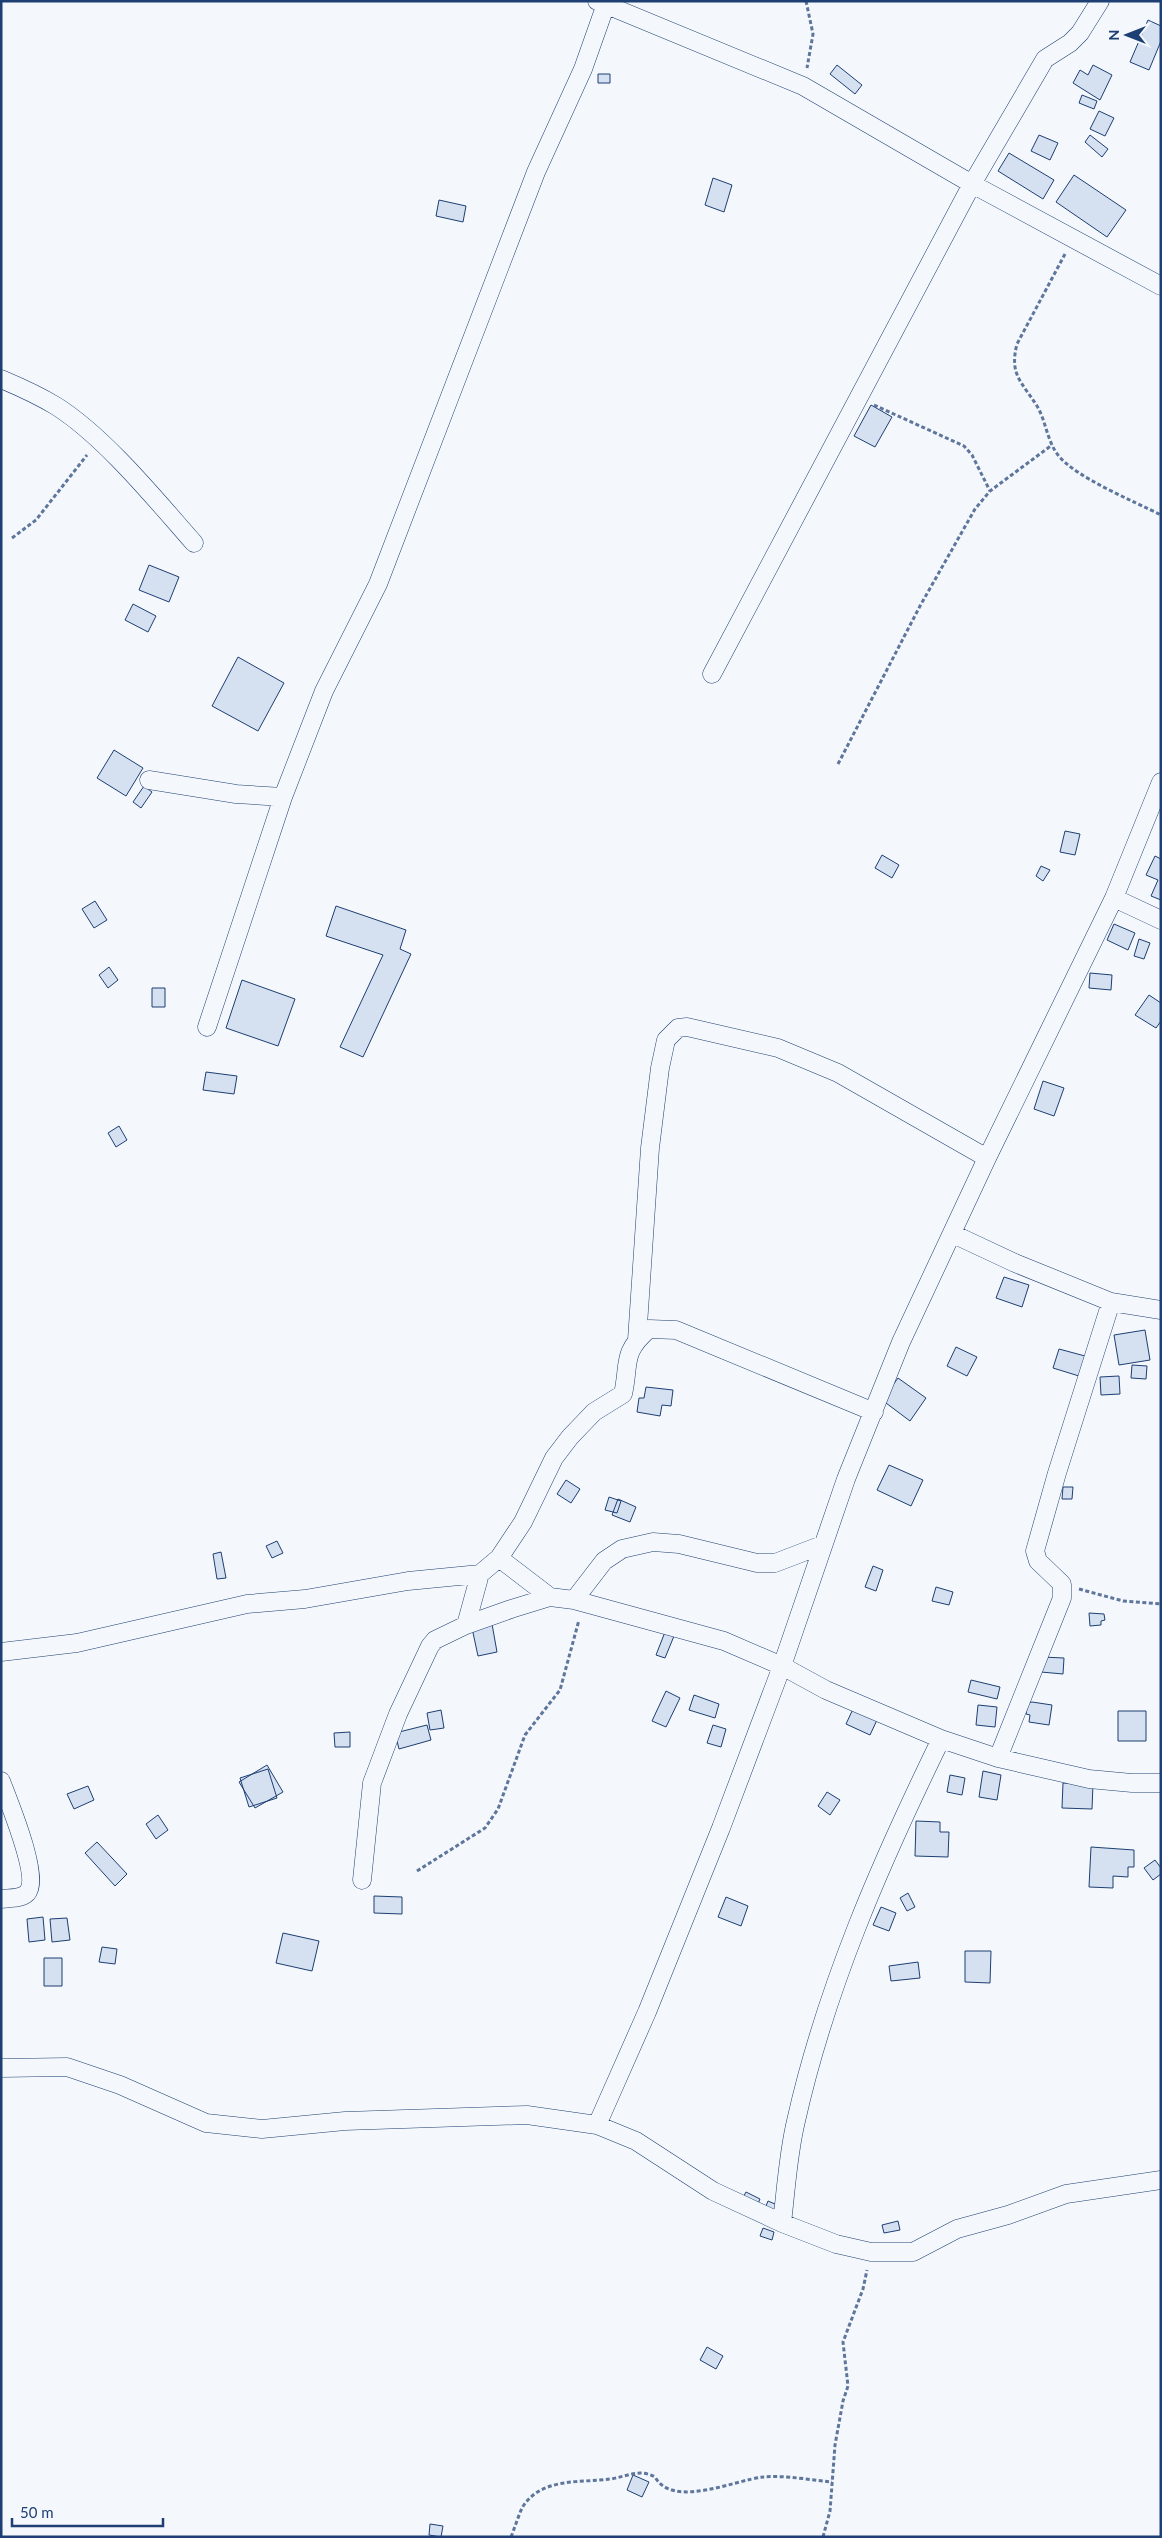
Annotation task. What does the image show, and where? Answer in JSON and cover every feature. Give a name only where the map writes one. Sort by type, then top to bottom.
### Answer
[{"type":"street","points":[[712,674],[972,184],[1045,59],[1070,43],[1080,33],[1100,1]]},
{"type":"street","points":[[207,1027],[282,797],[324,691],[378,584],[536,172],[583,68],[601,3],[802,86],[972,184],[1161,286]]},
{"type":"street","points":[[1,379],[32,392],[58,408],[98,440],[194,543]]},
{"type":"street","points":[[149,780],[236,794],[282,797]]},
{"type":"street","points":[[597,2125],[647,2012],[721,1828],[782,1666],[846,1478],[901,1342],[987,1158],[1114,898],[1161,782]]},
{"type":"street","points":[[1114,898],[1161,920]]},
{"type":"street","points":[[637,1340],[650,1148],[660,1068],[666,1040],[678,1028],[687,1027],[778,1048],[829,1069],[987,1158]]},
{"type":"street","points":[[953,1234],[1015,1263],[1111,1302],[1161,1310]]},
{"type":"street","points":[[998,1758],[1062,1598],[1062,1584],[1038,1561],[1036,1551],[1057,1472],[1111,1302]]},
{"type":"street","points":[[1,1652],[77,1643],[247,1604],[305,1599],[408,1581],[480,1574],[499,1558],[522,1522],[554,1458],[570,1436],[594,1412],[623,1394],[628,1357],[637,1340],[649,1329],[676,1330],[874,1412]]},
{"type":"street","points":[[579,1601],[604,1561],[622,1549],[653,1542],[679,1544],[757,1563],[776,1563],[822,1545]]},
{"type":"street","points":[[499,1558],[550,1597]]},
{"type":"street","points":[[466,1625],[480,1574]]},
{"type":"street","points":[[362,1880],[372,1783],[398,1714],[430,1646],[435,1640],[466,1625],[550,1597],[579,1601],[724,1641],[782,1666],[826,1690],[941,1739],[998,1758],[1088,1779],[1132,1783],[1161,1783]]},
{"type":"street","points":[[782,2223],[795,2124],[818,2032],[853,1934],[893,1838],[941,1739]]},
{"type":"street","points":[[1,1781],[24,1846],[31,1886],[27,1894],[18,1898],[1,1899]]},
{"type":"street","points":[[1,2068],[67,2067],[120,2085],[206,2123],[262,2129],[345,2121],[527,2115],[597,2125],[636,2141],[713,2191],[782,2223],[836,2244],[871,2252],[913,2252],[957,2229],[1008,2215],[1066,2194],[1161,2180]]},
{"type":"path","points":[[802,86],[812,34],[806,1]]},
{"type":"path","points":[[1073,238],[1017,344],[1013,359],[1014,369],[1038,408],[1058,456],[1083,475],[1161,515]]},
{"type":"path","points":[[858,398],[964,446],[972,456],[990,491]]},
{"type":"path","points":[[12,538],[36,520],[72,477],[98,440]]},
{"type":"path","points":[[838,764],[953,546],[975,509],[990,491],[1052,445]]},
{"type":"path","points":[[1062,1584],[1123,1601],[1161,1604]]},
{"type":"path","points":[[417,1872],[485,1828],[498,1809],[524,1735],[560,1690],[579,1601]]},
{"type":"path","points":[[822,2537],[830,2511],[835,2445],[843,2401],[848,2386],[843,2342],[863,2289],[871,2252]]},
{"type":"path","points":[[511,2537],[523,2507],[531,2498],[548,2486],[581,2480],[608,2480],[633,2473],[642,2473],[655,2477],[666,2489],[696,2492],[766,2477],[832,2482]]},
{"type":"building","points":[[1148,20],[1161,26],[1161,41],[1149,70],[1130,62]]},
{"type":"building","points":[[837,65],[862,85],[855,94],[830,74]]},
{"type":"building","points":[[1093,65],[1112,75],[1100,100],[1073,83],[1080,70],[1088,75]]},
{"type":"building","points":[[598,74],[610,74],[610,83],[598,83]]},
{"type":"building","points":[[1082,95],[1097,101],[1094,109],[1079,103]]},
{"type":"building","points":[[1099,111],[1114,118],[1105,136],[1090,129]]},
{"type":"building","points":[[1039,135],[1058,143],[1050,160],[1031,151]]},
{"type":"building","points":[[1090,135],[1108,149],[1102,157],[1085,142]]},
{"type":"building","points":[[1009,153],[1054,180],[1043,199],[998,171]]},
{"type":"building","points":[[1074,175],[1126,210],[1107,237],[1056,202]]},
{"type":"building","points":[[713,178],[732,185],[724,212],[705,205]]},
{"type":"building","points":[[439,200],[466,206],[463,222],[436,216]]},
{"type":"building","points":[[871,405],[892,417],[875,447],[854,436]]},
{"type":"building","points":[[149,565],[179,577],[169,602],[139,590]]},
{"type":"building","points":[[133,604],[156,616],[148,632],[125,620]]},
{"type":"building","points":[[238,657],[284,683],[258,731],[212,706]]},
{"type":"building","points":[[114,750],[143,768],[126,796],[97,778]]},
{"type":"building","points":[[144,786],[152,792],[141,808],[133,802]]},
{"type":"building","points":[[1065,831],[1080,834],[1075,855],[1060,852]]},
{"type":"building","points":[[882,855],[899,865],[892,878],[875,868]]},
{"type":"building","points":[[1155,856],[1161,859],[1161,900],[1151,896],[1158,880],[1146,875]]},
{"type":"building","points":[[1041,866],[1050,870],[1043,881],[1036,876]]},
{"type":"building","points":[[95,901],[107,920],[94,928],[82,909]]},
{"type":"building","points":[[336,906],[406,930],[400,949],[411,954],[363,1057],[340,1047],[383,955],[326,936]]},
{"type":"building","points":[[1114,924],[1135,933],[1128,950],[1107,940]]},
{"type":"building","points":[[1139,939],[1150,943],[1144,959],[1134,956]]},
{"type":"building","points":[[109,967],[118,980],[108,988],[99,975]]},
{"type":"building","points":[[1090,973],[1112,975],[1111,990],[1089,988]]},
{"type":"building","points":[[242,980],[295,999],[278,1046],[226,1028]]},
{"type":"building","points":[[152,988],[165,988],[165,1007],[152,1007]]},
{"type":"building","points":[[1149,995],[1161,1003],[1161,1021],[1156,1028],[1135,1015]]},
{"type":"building","points":[[206,1072],[237,1076],[234,1094],[203,1090]]},
{"type":"building","points":[[1043,1081],[1064,1088],[1054,1116],[1034,1109]]},
{"type":"building","points":[[119,1126],[127,1140],[116,1147],[108,1133]]},
{"type":"building","points":[[1004,1277],[1029,1285],[1022,1307],[996,1298]]},
{"type":"building","points":[[1145,1330],[1150,1360],[1119,1365],[1114,1335]]},
{"type":"building","points":[[956,1347],[977,1357],[967,1376],[947,1366]]},
{"type":"building","points":[[1059,1349],[1085,1356],[1079,1376],[1053,1368]]},
{"type":"building","points":[[1132,1365],[1147,1366],[1146,1379],[1131,1378]]},
{"type":"building","points":[[1119,1376],[1120,1394],[1101,1395],[1100,1377]]},
{"type":"building","points":[[898,1378],[926,1398],[910,1421],[882,1400]]},
{"type":"building","points":[[646,1387],[673,1390],[671,1406],[662,1405],[660,1416],[637,1412],[639,1398],[644,1398]]},
{"type":"building","points":[[889,1465],[923,1480],[911,1506],[877,1490]]},
{"type":"building","points":[[566,1480],[580,1489],[571,1503],[557,1494]]},
{"type":"building","points":[[1063,1487],[1073,1487],[1072,1499],[1062,1499]]},
{"type":"building","points":[[609,1497],[621,1501],[617,1513],[605,1510]]},
{"type":"building","points":[[618,1499],[636,1507],[630,1522],[612,1515]]},
{"type":"building","points":[[277,1541],[283,1553],[272,1558],[266,1546]]},
{"type":"building","points":[[221,1552],[226,1578],[217,1579],[213,1554]]},
{"type":"building","points":[[873,1566],[883,1570],[876,1591],[865,1587]]},
{"type":"building","points":[[936,1587],[953,1592],[949,1605],[932,1601]]},
{"type":"building","points":[[1089,1613],[1104,1614],[1105,1620],[1101,1621],[1101,1625],[1090,1626]]},
{"type":"building","points":[[492,1624],[497,1652],[478,1656],[472,1628]]},
{"type":"building","points":[[665,1632],[674,1636],[665,1658],[656,1655]]},
{"type":"building","points":[[1042,1657],[1064,1658],[1063,1674],[1041,1672]]},
{"type":"building","points":[[971,1680],[1000,1687],[997,1699],[968,1692]]},
{"type":"building","points":[[666,1691],[680,1698],[666,1727],[652,1721]]},
{"type":"building","points":[[694,1695],[719,1704],[715,1718],[689,1710]]},
{"type":"building","points":[[1028,1703],[1052,1705],[1049,1725],[1029,1722],[1030,1715],[1026,1714]]},
{"type":"building","points":[[978,1705],[997,1707],[995,1727],[976,1725]]},
{"type":"building","points":[[853,1709],[877,1720],[870,1735],[846,1724]]},
{"type":"building","points":[[441,1710],[444,1728],[430,1730],[427,1713]]},
{"type":"building","points":[[1118,1711],[1146,1711],[1146,1741],[1118,1741]]},
{"type":"building","points":[[427,1725],[431,1740],[399,1749],[395,1733]]},
{"type":"building","points":[[713,1725],[726,1729],[721,1747],[707,1743]]},
{"type":"building","points":[[350,1732],[350,1747],[335,1747],[334,1733]]},
{"type":"building","points":[[267,1765],[283,1792],[255,1808],[239,1782]]},
{"type":"building","points":[[268,1769],[277,1798],[249,1807],[240,1778]]},
{"type":"building","points":[[983,1771],[1001,1775],[997,1800],[979,1797]]},
{"type":"building","points":[[950,1775],[965,1778],[962,1795],[947,1792]]},
{"type":"building","points":[[1063,1783],[1093,1784],[1092,1809],[1062,1808]]},
{"type":"building","points":[[88,1786],[94,1800],[74,1809],[67,1794]]},
{"type":"building","points":[[827,1792],[840,1800],[830,1815],[818,1806]]},
{"type":"building","points":[[158,1815],[168,1830],[156,1839],[146,1824]]},
{"type":"building","points":[[916,1821],[940,1822],[940,1832],[949,1832],[948,1857],[915,1856]]},
{"type":"building","points":[[97,1842],[127,1874],[115,1886],[85,1853]]},
{"type":"building","points":[[1091,1847],[1134,1850],[1134,1867],[1128,1867],[1128,1877],[1113,1876],[1113,1888],[1089,1887]]},
{"type":"building","points":[[1155,1860],[1161,1868],[1161,1874],[1153,1880],[1144,1868]]},
{"type":"building","points":[[908,1893],[915,1907],[907,1911],[900,1898]]},
{"type":"building","points":[[374,1896],[402,1897],[402,1914],[374,1913]]},
{"type":"building","points":[[726,1897],[748,1906],[741,1926],[718,1917]]},
{"type":"building","points":[[881,1907],[896,1913],[889,1931],[873,1925]]},
{"type":"building","points":[[43,1917],[45,1940],[29,1942],[27,1919]]},
{"type":"building","points":[[67,1918],[70,1940],[52,1942],[50,1919]]},
{"type":"building","points":[[283,1933],[319,1941],[312,1971],[276,1963]]},
{"type":"building","points":[[102,1947],[117,1949],[115,1964],[99,1962]]},
{"type":"building","points":[[965,1951],[991,1951],[990,1983],[965,1982]]},
{"type":"building","points":[[44,1958],[62,1958],[62,1986],[44,1986]]},
{"type":"building","points":[[918,1962],[920,1978],[891,1981],[889,1966]]},
{"type":"building","points":[[746,2192],[760,2199],[756,2208],[741,2201]]},
{"type":"building","points":[[768,2201],[782,2207],[778,2217],[764,2211]]},
{"type":"building","points":[[898,2221],[900,2230],[884,2233],[882,2225]]},
{"type":"building","points":[[763,2228],[774,2232],[772,2240],[760,2236]]},
{"type":"building","points":[[707,2347],[723,2356],[716,2369],[700,2360]]},
{"type":"building","points":[[633,2475],[649,2482],[642,2497],[627,2490]]},
{"type":"building","points":[[430,2524],[443,2526],[441,2537],[429,2535]]}]
